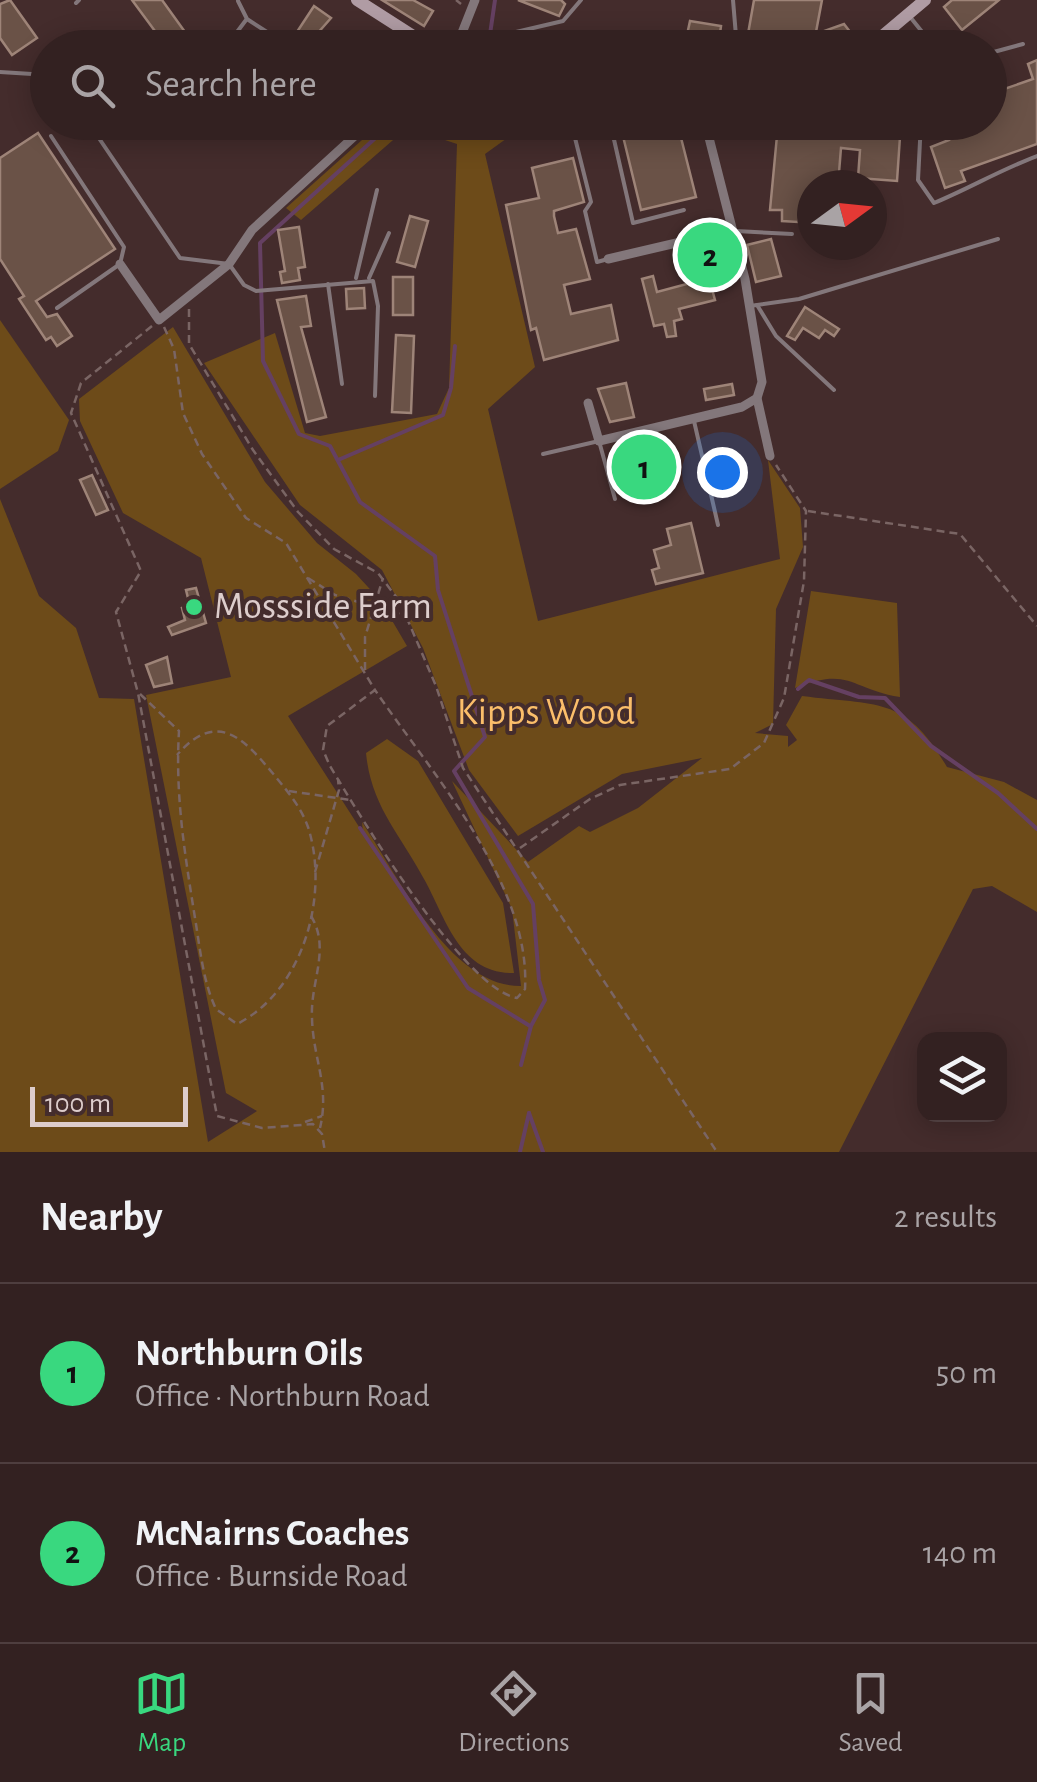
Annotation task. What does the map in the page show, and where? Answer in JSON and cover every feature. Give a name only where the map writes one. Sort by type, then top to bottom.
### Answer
[{"type":"main road","points":[[357,0],[404,30]]},
{"type":"main road","points":[[889,30],[925,0]]},
{"type":"street","points":[[464,30],[476,0]]},
{"type":"street","points":[[120,264],[159,320],[229,264],[252,230],[350,140]]},
{"type":"street","points":[[710,140],[754,306],[762,382],[757,398],[770,456]]},
{"type":"street","points":[[608,260],[732,230]]},
{"type":"street","points":[[588,403],[599,440],[742,407],[757,398]]},
{"type":"lane","points":[[238,0],[247,18],[265,30]]},
{"type":"lane","points":[[524,30],[562,21],[581,0]]},
{"type":"lane","points":[[733,0],[736,30]]},
{"type":"lane","points":[[908,14],[921,30]]},
{"type":"lane","points":[[238,30],[247,18]]},
{"type":"lane","points":[[1007,49],[1022,44]]},
{"type":"lane","points":[[0,72],[30,74]]},
{"type":"lane","points":[[54,140],[124,247],[120,264],[57,308]]},
{"type":"lane","points":[[100,140],[180,258],[229,264],[244,285],[256,291],[368,279],[378,290],[375,396]]},
{"type":"lane","points":[[576,140],[591,202],[585,211],[597,262],[608,260]]},
{"type":"lane","points":[[614,140],[633,223],[684,210]]},
{"type":"lane","points":[[920,140],[918,180],[934,203],[976,186],[984,176],[1037,156]]},
{"type":"lane","points":[[356,279],[377,190]]},
{"type":"lane","points":[[732,230],[792,234]]},
{"type":"lane","points":[[368,279],[389,233]]},
{"type":"lane","points":[[834,390],[776,336],[754,306],[798,299],[998,238]]},
{"type":"lane","points":[[328,284],[342,384]]},
{"type":"lane","points":[[693,417],[718,525]]},
{"type":"lane","points":[[543,454],[599,440],[615,500]]},
{"type":"path","points":[[193,294],[186,323],[189,344],[252,450],[298,512],[334,549],[383,578],[408,617],[436,686],[454,753],[716,1152]]},
{"type":"path","points":[[323,1116],[262,1128],[217,1116],[138,693],[116,612],[141,572],[71,413],[81,384],[159,320],[171,338],[183,413],[202,454],[239,510],[279,536],[498,874],[518,925],[526,973],[521,995],[500,993],[460,958],[351,800],[322,750],[324,732],[338,716],[376,690]]},
{"type":"path","points":[[518,848],[590,799],[620,785],[730,770],[764,743],[784,698],[804,581],[806,511],[770,456]]},
{"type":"path","points":[[806,511],[960,534],[1037,626]]},
{"type":"path","points":[[307,577],[335,594],[408,617]]},
{"type":"path","points":[[367,676],[363,651],[383,578]]},
{"type":"path","points":[[138,693],[179,732],[178,755],[178,812],[200,945],[211,999],[225,1018],[238,1024],[270,1002],[297,962],[311,915],[313,882],[308,828],[288,790],[234,734],[221,730],[190,740],[178,755]]},
{"type":"path","points":[[313,882],[337,795],[337,778]]},
{"type":"path","points":[[288,790],[351,800]]},
{"type":"path","points":[[311,915],[321,938],[312,1020],[318,1068],[326,1091],[322,1134],[326,1152]]},
{"type":"path","points":[[305,1122],[318,1127],[322,1134]]},
{"type":"green space","points":[[362,140],[393,140],[301,220],[286,208]]},
{"type":"green space","name":"Kipps Wood","points":[[445,140],[504,140],[485,154],[535,367],[488,409],[538,621],[780,559],[768,460],[800,508],[803,547],[776,609],[773,724],[755,733],[788,736],[788,747],[797,740],[786,725],[802,696],[887,708],[917,727],[947,767],[1004,782],[1037,800],[1037,912],[992,886],[973,889],[839,1152],[0,1152],[0,499],[39,596],[76,628],[99,698],[134,699],[208,1142],[257,1111],[226,1093],[146,695],[231,677],[201,558],[123,513],[80,421],[79,399],[173,327],[265,482],[317,543],[356,574],[380,600],[407,646],[288,716],[428,925],[471,968],[495,981],[521,986],[512,909],[452,781],[528,862],[579,826],[590,832],[638,808],[702,758],[622,774],[518,836],[469,770],[423,648],[382,570],[300,505],[204,363],[275,333],[305,433],[320,436],[437,414],[449,388],[457,144]]},
{"type":"green space","points":[[0,320],[69,420],[58,451],[0,489]]},
{"type":"green space","points":[[811,591],[897,603],[900,697],[839,679],[795,688]]},
{"type":"green space","points":[[387,739],[418,761],[503,903],[514,973],[495,971],[467,954],[388,819],[374,789],[366,753]]},
{"type":"building","points":[[10,0],[31,30],[30,43],[12,55],[0,38],[0,4]]},
{"type":"building","points":[[132,0],[162,0],[184,30],[154,30]]},
{"type":"building","points":[[382,0],[413,0],[433,11],[424,26]]},
{"type":"building","points":[[518,0],[561,0],[565,4],[559,16]]},
{"type":"building","points":[[754,0],[822,0],[816,30],[749,30]]},
{"type":"building","points":[[952,0],[999,0],[962,30],[944,7]]},
{"type":"building","points":[[314,6],[331,18],[320,30],[298,30]]},
{"type":"building","points":[[690,21],[721,26],[720,30],[688,30]]},
{"type":"building","points":[[844,24],[849,30],[827,30]]},
{"type":"building","points":[[1037,60],[1037,144],[961,171],[965,181],[945,188],[931,147],[949,140],[1007,140],[1007,88],[1033,79],[1028,64]]},
{"type":"building","points":[[30,138],[43,140],[115,249],[36,301],[47,317],[57,314],[72,336],[57,346],[51,337],[46,340],[19,299],[24,296],[0,259],[0,158]]},
{"type":"building","points":[[624,140],[682,140],[696,197],[641,210]]},
{"type":"building","points":[[777,140],[900,140],[897,181],[887,180],[887,170],[859,170],[860,150],[841,148],[839,170],[797,170],[797,222],[782,221],[782,210],[770,210]]},
{"type":"building","points":[[573,158],[584,202],[554,211],[554,216],[558,233],[576,229],[590,279],[564,285],[571,314],[611,305],[618,340],[544,360],[536,328],[531,330],[506,205],[539,198],[532,168]]},
{"type":"building","points":[[410,216],[428,221],[415,267],[397,262]]},
{"type":"building","points":[[299,227],[305,267],[298,268],[300,280],[282,283],[280,272],[285,271],[278,230]]},
{"type":"building","points":[[771,239],[781,276],[756,282],[747,245]]},
{"type":"building","points":[[653,276],[657,292],[709,278],[715,300],[679,309],[682,319],[674,321],[676,336],[667,337],[664,324],[654,326],[642,279]]},
{"type":"building","points":[[393,277],[413,277],[413,315],[393,315]]},
{"type":"building","points":[[364,288],[365,308],[347,309],[346,289]]},
{"type":"building","points":[[306,296],[311,326],[301,327],[326,417],[307,422],[277,300]]},
{"type":"building","points":[[805,307],[839,329],[834,336],[825,330],[819,338],[803,328],[795,340],[787,336]]},
{"type":"building","points":[[396,335],[414,336],[411,413],[392,412]]},
{"type":"building","points":[[626,383],[634,417],[610,422],[598,389]]},
{"type":"building","points":[[732,384],[734,395],[706,400],[704,389]]},
{"type":"building","points":[[645,440],[657,494],[638,498],[635,487],[619,491],[617,482],[633,478],[630,461],[637,460],[633,443]]},
{"type":"building","points":[[92,475],[108,510],[96,515],[80,480]]},
{"type":"building","points":[[691,523],[703,573],[656,584],[652,570],[659,568],[654,550],[671,545],[667,529]]},
{"type":"building","name":"Mossside Farm","points":[[196,588],[206,623],[172,635],[168,627],[185,620],[182,608],[190,606],[186,590]]},
{"type":"building","points":[[167,657],[172,683],[154,687],[146,665]]},
{"type":"waterway","points":[[491,30],[495,0]]},
{"type":"waterway","points":[[373,140],[260,243],[263,361],[299,434],[330,446],[360,502],[435,556],[438,590],[485,737],[454,771],[533,904],[539,980],[545,1000],[531,1026],[521,1065]]},
{"type":"waterway","points":[[338,460],[443,415],[451,388],[455,346]]},
{"type":"waterway","points":[[798,689],[809,680],[859,697],[885,698],[931,746],[998,793],[1037,829]]},
{"type":"waterway","points":[[360,828],[468,988],[530,1026]]},
{"type":"waterway","points":[[529,1113],[543,1152]]},
{"type":"waterway","points":[[520,1152],[529,1113]]},
{"type":"place","name":"McNairns Coaches","points":[[710,255]]},
{"type":"place","name":"Northburn Oils","points":[[644,467]]},
{"type":"place","name":"Mossside Farm","points":[[194,607]]}]
